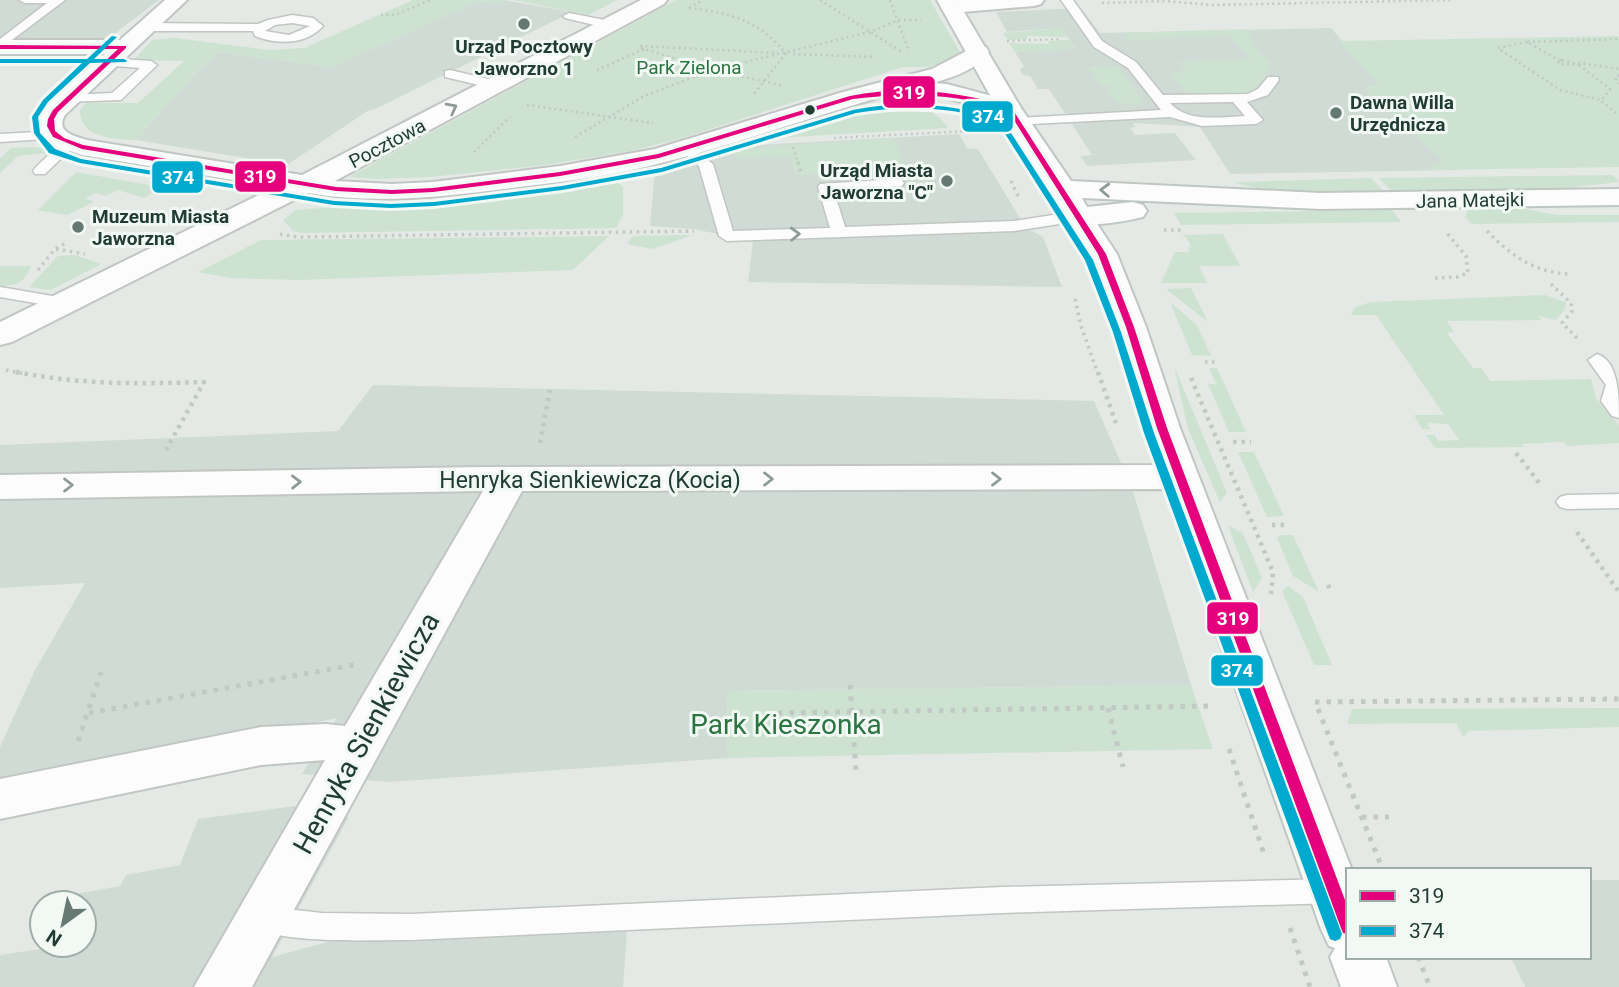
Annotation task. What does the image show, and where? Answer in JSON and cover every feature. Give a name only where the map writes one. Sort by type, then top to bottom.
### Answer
[{"type":"street","points":[[177,0],[55,111],[49,121],[50,129],[63,139],[82,147],[297,187],[360,191],[433,190],[595,169],[687,149],[842,100],[953,69],[989,47]]},
{"type":"street","name":"Pocztowa","points":[[0,335],[237,216],[322,177],[657,0]]},
{"type":"street","points":[[949,4],[1034,0]]},
{"type":"street","points":[[949,4],[989,47],[1013,115],[1102,254],[1130,327],[1162,428],[1341,910]]},
{"type":"street","points":[[0,46],[115,55]]},
{"type":"street","points":[[880,91],[947,91],[1013,115]]},
{"type":"street","name":"Jana Matejki","points":[[1071,203],[1146,210],[1320,201],[1619,197]]},
{"type":"street","name":"Henryka Sienkiewicza (Kocia)","points":[[0,487],[523,479],[1181,477]]},
{"type":"street","name":"Henryka Sienkiewicza","points":[[221,987],[407,657],[523,479]]},
{"type":"street","points":[[0,799],[261,746],[326,742],[357,746]]},
{"type":"street","points":[[1359,959],[1369,987]]},
{"type":"lane","points":[[0,46],[59,0],[25,0]]},
{"type":"lane","points":[[1067,0],[1098,44],[1132,65],[1171,113]]},
{"type":"lane","points":[[569,16],[611,25]]},
{"type":"lane","points":[[146,27],[260,28]]},
{"type":"lane","points":[[68,99],[117,97],[151,65],[115,55]]},
{"type":"lane","points":[[450,74],[496,85]]},
{"type":"lane","points":[[1160,99],[1250,98],[1263,93],[1273,80]]},
{"type":"lane","points":[[1013,115],[1171,113],[1202,122],[1239,126],[1256,120],[1237,99]]},
{"type":"lane","points":[[4,142],[63,139]]},
{"type":"lane","points":[[40,171],[63,139]]},
{"type":"lane","points":[[687,149],[706,164],[727,236],[1044,222],[1071,203]]},
{"type":"lane","points":[[839,232],[825,187],[897,183]]},
{"type":"lane","points":[[0,292],[64,303]]},
{"type":"lane","points":[[1597,360],[1616,384],[1611,401],[1619,412]]},
{"type":"lane","points":[[1566,502],[1619,501]]},
{"type":"lane","points":[[261,919],[323,926],[411,927],[961,902],[1341,910]]},
{"type":"path","points":[[381,15],[395,15],[430,0]]},
{"type":"path","points":[[820,0],[912,58],[890,0]]},
{"type":"path","points":[[1113,3],[1165,1],[1212,5],[1454,0]]},
{"type":"path","points":[[689,8],[740,17],[757,23],[786,53]]},
{"type":"path","points":[[566,141],[645,96],[712,70],[870,32],[898,20]]},
{"type":"path","points":[[989,47],[1068,39]]},
{"type":"path","points":[[1619,39],[1527,42],[1498,48],[1560,90],[1601,100],[1619,115]]},
{"type":"path","points":[[1527,42],[1560,61],[1619,69]]},
{"type":"path","points":[[789,86],[712,70],[634,46],[884,57]]},
{"type":"path","points":[[595,71],[644,49]]},
{"type":"path","points":[[747,103],[786,53]]},
{"type":"path","points":[[1560,61],[1557,61],[1567,67],[1578,64],[1611,90],[1601,100]]},
{"type":"path","points":[[1619,75],[1615,78],[1619,84]]},
{"type":"path","points":[[535,99],[523,105],[665,125]]},
{"type":"path","points":[[466,160],[515,112]]},
{"type":"path","points":[[833,138],[970,131]]},
{"type":"path","points":[[792,141],[801,174],[825,187]]},
{"type":"path","points":[[237,216],[288,237],[699,231],[727,236]]},
{"type":"path","points":[[1486,229],[1520,263],[1551,274],[1569,274]]},
{"type":"path","points":[[1435,278],[1457,277],[1468,273],[1471,265],[1444,230]]},
{"type":"path","points":[[55,249],[89,256]]},
{"type":"path","points":[[1551,284],[1571,303],[1572,311],[1562,323]]},
{"type":"path","points":[[1205,362],[1214,362]]},
{"type":"path","points":[[1186,365],[1273,572],[1271,594],[1276,606]]},
{"type":"path","points":[[0,369],[63,381],[113,385],[204,382],[147,485]]},
{"type":"path","points":[[523,479],[536,462],[550,390]]},
{"type":"path","points":[[1233,442],[1251,442]]},
{"type":"path","points":[[1272,525],[1289,525]]},
{"type":"path","points":[[1328,586],[1331,592]]},
{"type":"path","points":[[89,713],[407,657]]},
{"type":"path","points":[[62,786],[101,672]]},
{"type":"path","points":[[849,685],[856,771]]},
{"type":"path","points":[[1310,690],[1382,868]]},
{"type":"path","points":[[1315,702],[1619,699]]},
{"type":"path","points":[[778,713],[1214,706]]},
{"type":"path","points":[[1108,708],[1124,767]]},
{"type":"path","points":[[1362,817],[1389,817]]},
{"type":"path","points":[[1419,959],[1430,987]]},
{"type":"shaded area","points":[[0,0],[159,0],[106,40],[0,40]]},
{"type":"shaded area","points":[[504,0],[572,12],[369,110],[287,165],[136,140],[218,52],[332,67],[479,1],[498,3]]},
{"type":"shaded area","points":[[1081,8],[1100,33],[1331,28],[1457,170],[1230,174],[1200,127],[1135,123],[1133,124],[1136,127],[1130,128],[1135,135],[1175,133],[1196,160],[1087,166],[1080,156],[1092,155],[1049,89],[1038,89],[1030,76],[1023,75],[1020,69],[1024,67],[1015,52],[1075,48],[1061,28],[1007,32],[996,12]]},
{"type":"shaded area","points":[[959,134],[967,148],[978,149],[1026,228],[1043,237],[1062,287],[748,282],[753,241],[693,229],[650,226],[655,170],[738,146]]},
{"type":"shaded area","points":[[373,385],[1094,401],[1132,488],[1191,685],[727,691],[728,758],[389,782],[302,774],[337,718],[0,787],[0,747],[34,672],[85,583],[0,588],[0,445],[338,431]]},
{"type":"shaded area","points":[[302,805],[349,817],[272,957],[331,941],[627,931],[623,987],[0,987],[0,955],[28,951],[28,959],[98,959],[98,890],[120,886],[126,875],[180,865],[198,819]]},
{"type":"shaded area","points":[[1591,880],[1619,880],[1619,987],[1525,987],[1512,959],[1591,959]]},
{"type":"green space","points":[[413,0],[504,0],[498,3],[479,1],[332,67],[218,52],[136,140],[118,139],[91,132],[81,119],[80,110],[86,103],[138,103],[184,61],[134,60],[152,40],[175,38],[269,50],[304,48]]},
{"type":"green space","points":[[514,0],[617,0],[588,15]]},
{"type":"green space","name":"Park Zielona","points":[[676,0],[930,0],[961,54],[928,67],[903,67],[682,138],[631,151],[538,166],[430,177],[349,177]]},
{"type":"green space","points":[[1061,28],[1067,37],[1027,36],[1028,39],[1008,40],[1003,33]]},
{"type":"green space","points":[[1246,29],[1259,54],[1269,59],[1270,67],[1254,88],[1235,96],[1186,92],[1169,73],[1186,72],[1178,62],[1252,59],[1229,36],[1129,40],[1123,33]]},
{"type":"green space","points":[[1619,36],[1619,167],[1425,170],[1444,161],[1362,87],[1379,85],[1338,41]]},
{"type":"green space","points":[[1070,40],[1075,49],[1015,52],[1009,43],[1049,44],[1048,41]]},
{"type":"green space","points":[[1118,66],[1144,103],[1118,104],[1105,89],[1111,88],[1110,86],[1102,86],[1088,67]]},
{"type":"green space","points":[[887,103],[929,110],[948,128],[757,139],[848,110]]},
{"type":"green space","points":[[893,138],[907,169],[803,175],[795,174],[790,157],[738,159],[731,149]]},
{"type":"green space","points":[[11,148],[50,149],[46,153],[18,156],[0,173],[0,158]]},
{"type":"green space","points":[[76,172],[161,187],[144,198],[118,190],[106,196],[96,193],[85,198],[94,202],[67,215],[38,210]]},
{"type":"green space","points":[[1613,175],[1619,182],[1557,189],[1391,191],[1379,178]]},
{"type":"green space","points":[[610,178],[623,187],[623,215],[616,228],[301,233],[293,231],[283,220],[296,210],[426,201]]},
{"type":"green space","points":[[1371,178],[1384,192],[1289,192],[1234,182]]},
{"type":"green space","points":[[1509,206],[1557,215],[1619,215],[1619,222],[1472,224],[1465,217],[1469,208]]},
{"type":"green space","points":[[1392,210],[1401,222],[1181,225],[1174,213]]},
{"type":"green space","points":[[1223,234],[1240,266],[1199,266],[1207,283],[1161,283],[1175,252],[1190,252],[1188,248],[1191,246],[1186,237],[1181,235]]},
{"type":"green space","points":[[692,235],[653,249],[627,244],[633,236]]},
{"type":"green space","points":[[609,236],[573,270],[299,280],[230,278],[198,272],[261,240]]},
{"type":"green space","points":[[75,255],[101,264],[51,290],[29,287],[58,256]]},
{"type":"green space","points":[[0,266],[31,266],[20,282],[0,286]]},
{"type":"green space","points":[[1191,288],[1208,322],[1166,289]]},
{"type":"green space","points":[[1545,295],[1566,302],[1565,309],[1556,320],[1539,316],[1541,320],[1447,321],[1454,332],[1447,333],[1473,368],[1481,368],[1490,381],[1591,379],[1596,399],[1619,425],[1619,443],[1567,446],[1563,442],[1521,444],[1524,447],[1435,448],[1426,435],[1435,435],[1438,441],[1459,440],[1448,424],[1427,423],[1430,429],[1422,429],[1414,415],[1444,415],[1376,315],[1351,315],[1355,307],[1371,302]]},
{"type":"green space","points":[[1170,302],[1197,325],[1211,356],[1192,355]]},
{"type":"green space","points":[[1174,366],[1227,493],[1220,502],[1188,429]]},
{"type":"green space","points":[[1209,368],[1217,368],[1246,432],[1229,432],[1208,384],[1216,384]]},
{"type":"green space","points":[[1238,452],[1254,452],[1284,516],[1267,517]]},
{"type":"green space","points":[[1228,526],[1243,533],[1262,578],[1253,592]]},
{"type":"green space","points":[[1281,535],[1293,535],[1319,592],[1293,576],[1277,538]]},
{"type":"green space","points":[[1288,586],[1303,597],[1332,665],[1314,665],[1282,591]]},
{"type":"green space","name":"Park Kieszonka","points":[[1191,685],[1213,749],[728,758],[727,691]]},
{"type":"green space","points":[[1619,708],[1619,727],[1469,731],[1463,737],[1456,723],[1347,724],[1352,709]]},
{"type":"transit line","name":"374","points":[[114,37],[45,101],[35,117],[37,133],[52,151],[80,161],[334,203],[391,206],[434,204],[562,188],[662,170],[855,111],[874,108],[928,106],[1000,120],[1089,260],[1117,332],[1149,433],[1335,934]]},
{"type":"transit line","name":"319","points":[[0,47],[124,47]]},
{"type":"transit line","name":"319","points":[[124,47],[55,111],[50,126],[56,136],[82,147],[336,189],[392,192],[433,190],[560,174],[659,156],[852,97],[872,94],[912,92],[951,95],[1009,108],[1102,254],[1130,327],[1162,428],[1346,923]]},
{"type":"transit line","name":"374","points":[[0,61],[124,61]]},
{"type":"place","name":"Urząd Pocztowy Jaworzno 1","points":[[524,24]]},
{"type":"place","name":"Dawna Willa Urzędnicza","points":[[1336,113]]},
{"type":"place","name":"Urząd Miasta Jaworzna \"C\"","points":[[947,181]]},
{"type":"place","name":"Muzeum Miasta Jaworzna","points":[[78,227]]}]
